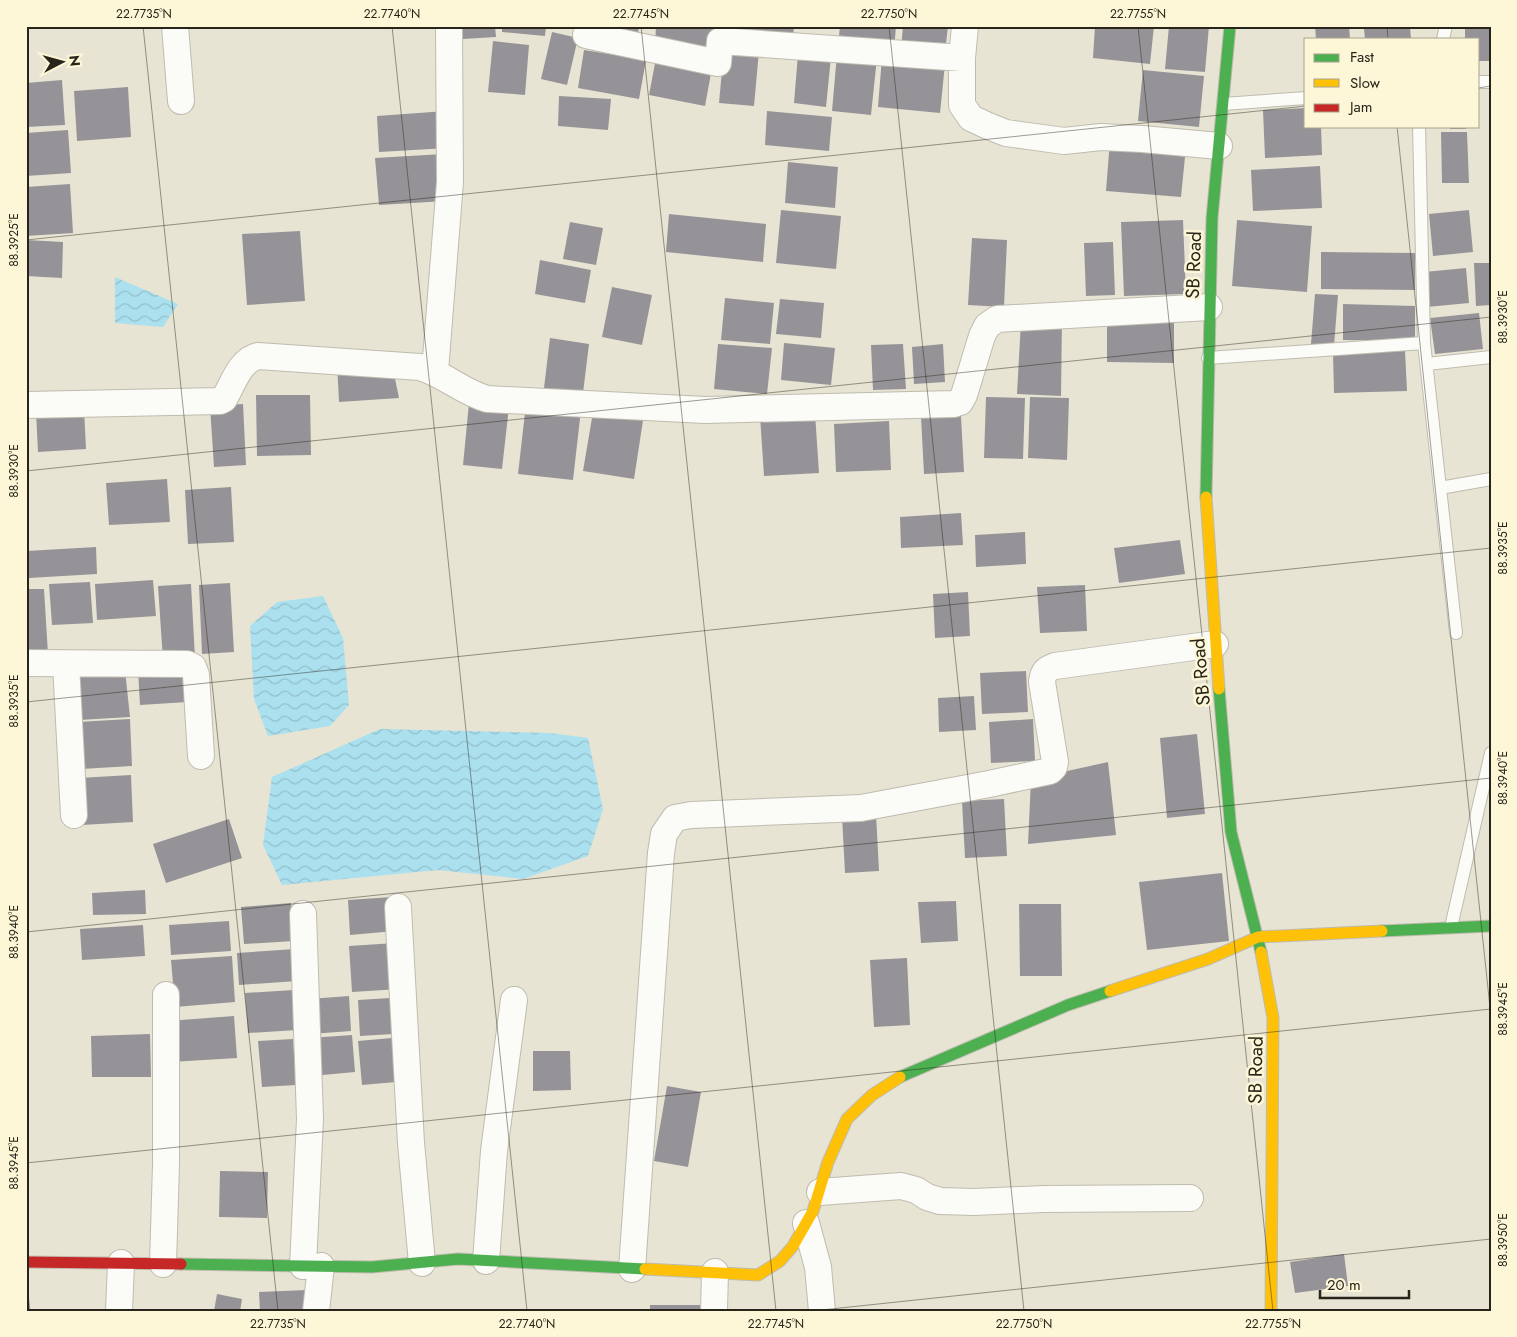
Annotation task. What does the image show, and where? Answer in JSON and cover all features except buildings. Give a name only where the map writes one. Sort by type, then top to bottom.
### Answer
[{"type":"street","points":[[175,26],[181,101]]},
{"type":"street","points":[[435,371],[450,182],[449,26]]},
{"type":"street","points":[[965,26],[962,58],[962,105],[971,118],[1006,133],[1064,140],[1101,137],[1219,146]]},
{"type":"street","name":"SB Road","points":[[1230,26],[1212,218],[1205,483],[1215,644],[1231,832],[1246,898],[1258,937],[1273,1018],[1271,1311]]},
{"type":"street","points":[[586,35],[718,63],[720,41],[962,58]]},
{"type":"street","points":[[26,405],[220,401],[224,399],[245,362],[258,356],[420,367],[435,371],[473,395],[487,398],[705,410],[954,404],[960,402],[964,396],[982,336],[987,326],[997,319],[1209,307]]},
{"type":"street","points":[[632,1269],[662,853],[664,834],[675,818],[691,815],[861,808],[1050,771],[1054,767],[1055,762],[1042,682],[1042,674],[1047,669],[1055,666],[1215,644]]},
{"type":"street","points":[[26,663],[187,664],[193,667],[196,675],[201,756]]},
{"type":"street","points":[[66,664],[74,815]]},
{"type":"street","points":[[398,907],[411,1143],[422,1263]]},
{"type":"street","points":[[303,914],[310,1119],[312,1266],[316,1311]]},
{"type":"street","points":[[26,1262],[372,1267],[458,1259],[758,1275],[780,1262],[793,1246],[813,1211],[828,1162],[847,1119],[872,1094],[902,1075],[1068,1005],[1208,959],[1258,937],[1491,926]]},
{"type":"street","points":[[163,1264],[166,1165],[166,994]]},
{"type":"street","points":[[486,1261],[494,1151],[514,1000]]},
{"type":"street","points":[[820,1192],[901,1186],[916,1190],[927,1197],[940,1201],[974,1202],[1043,1199],[1190,1198]]},
{"type":"street","points":[[806,1223],[818,1267],[822,1311]]},
{"type":"street","points":[[119,1311],[121,1263]]},
{"type":"street","points":[[714,1311],[716,1272]]},
{"type":"lane","points":[[1223,104],[1304,98]]},
{"type":"lane","points":[[1419,128],[1424,343],[1456,633]]},
{"type":"lane","points":[[1208,358],[1424,343]]},
{"type":"lane","points":[[1427,364],[1491,357]]},
{"type":"lane","points":[[1440,488],[1491,479]]},
{"type":"lane","points":[[1452,927],[1491,753]]},
{"type":"water","points":[[115,277],[178,304],[163,327],[115,323]]},
{"type":"water","points":[[323,596],[343,638],[349,705],[330,726],[268,736],[254,699],[250,626],[277,602]]},
{"type":"water","points":[[380,729],[550,733],[588,738],[603,809],[588,856],[523,879],[438,870],[282,885],[263,845],[272,777]]},
{"type":"traffic: fast","points":[[1206,497],[1212,218],[1230,26]]},
{"type":"traffic: fast","points":[[1219,689],[1231,832],[1261,952]]},
{"type":"traffic: fast","points":[[1382,931],[1491,926]]},
{"type":"traffic: fast","points":[[900,1077],[1068,1005],[1110,991]]},
{"type":"traffic: fast","points":[[181,1264],[372,1267],[458,1259],[645,1269]]},
{"type":"traffic: slow","points":[[1206,497],[1219,689]]},
{"type":"traffic: slow","points":[[1110,991],[1208,959],[1258,937],[1382,931]]},
{"type":"traffic: slow","points":[[1261,952],[1273,1018],[1271,1311]]},
{"type":"traffic: slow","points":[[645,1269],[758,1275],[780,1261],[793,1246],[813,1211],[828,1162],[847,1119],[872,1095],[900,1077]]},
{"type":"traffic: jam","points":[[26,1262],[181,1264]]}]
